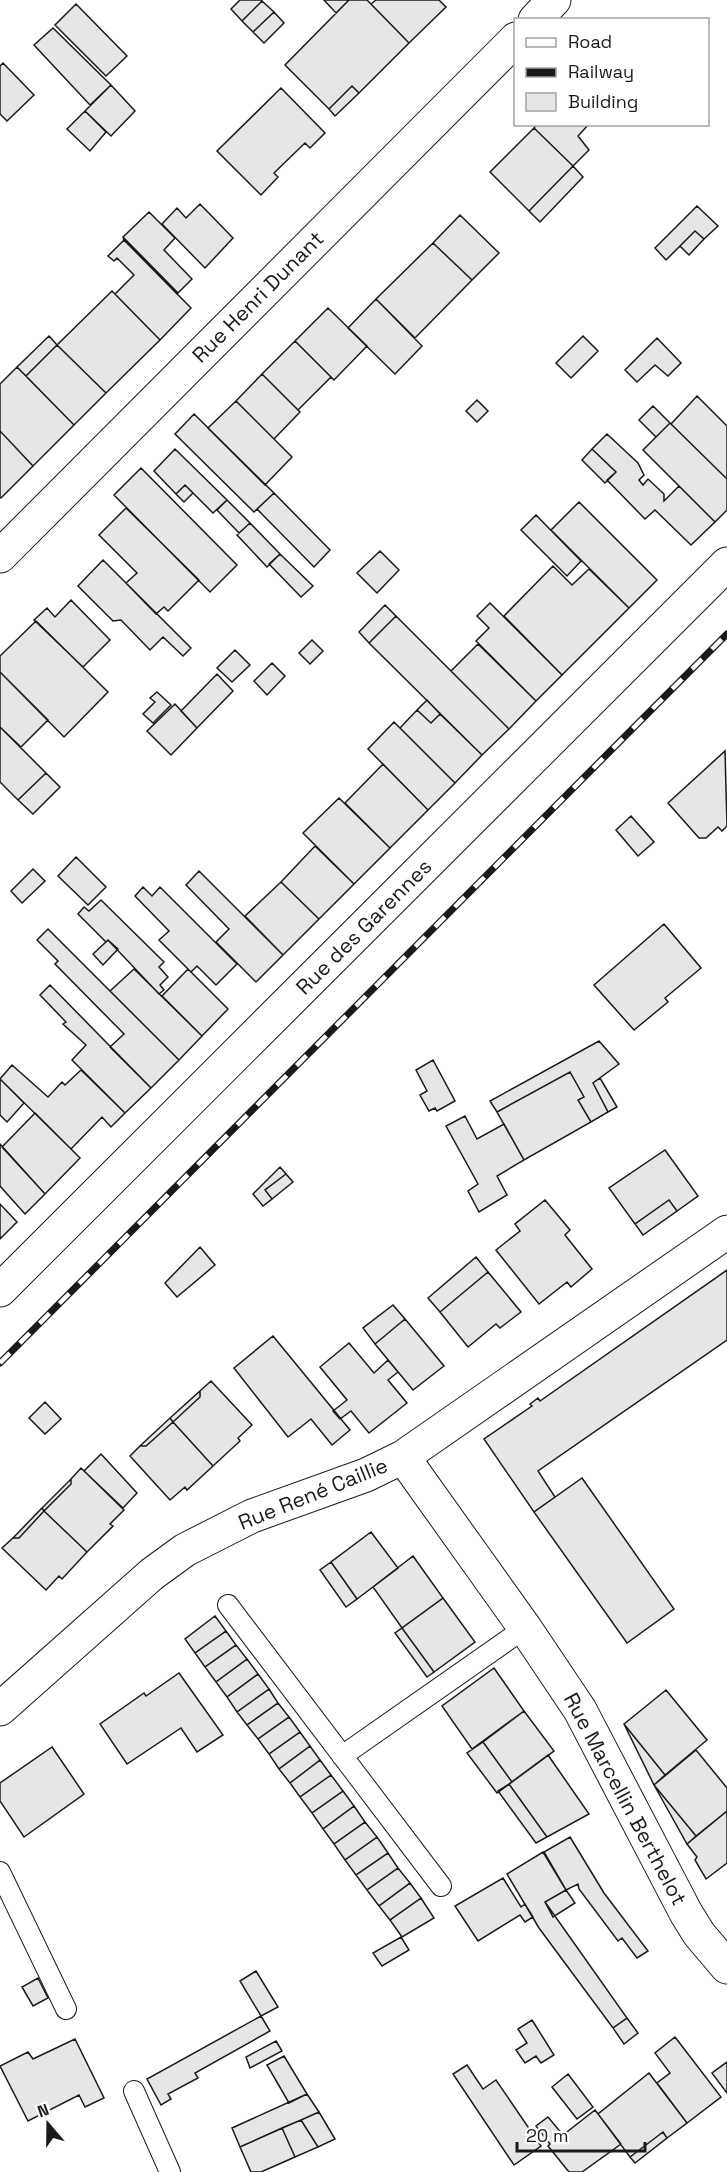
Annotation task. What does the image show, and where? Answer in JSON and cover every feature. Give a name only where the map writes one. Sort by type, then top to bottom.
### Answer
[{"type":"street","points":[[537,18],[554,0]]},
{"type":"street","name":"Rue Henri Dunant","points":[[0,556],[514,41]]},
{"type":"street","name":"Rue des Garennes","points":[[0,1290],[727,564]]},
{"type":"street","name":"Rue René Caillie","points":[[0,1709],[152,1575],[185,1550],[252,1516],[366,1475],[403,1457],[727,1232]]},
{"type":"street","name":"Rue Marcellin Berthelot","points":[[403,1457],[525,1628],[585,1718],[686,1913],[699,1934],[727,1967]]},
{"type":"lane","points":[[228,1605],[441,1886]]},
{"type":"lane","points":[[342,1756],[525,1628]]},
{"type":"lane","points":[[0,1872],[66,2009]]},
{"type":"lane","points":[[134,2091],[170,2172]]},
{"type":"building","points":[[240,0],[262,1],[242,21],[231,9]]},
{"type":"building","points":[[324,0],[349,0],[336,13]]},
{"type":"building","points":[[349,0],[367,0],[409,43],[359,93],[352,86],[329,109],[285,65]]},
{"type":"building","points":[[376,0],[439,0],[446,7],[409,43],[371,4]]},
{"type":"building","points":[[262,1],[274,12],[253,32],[242,21]]},
{"type":"building","points":[[76,4],[127,56],[106,76],[55,25]]},
{"type":"building","points":[[274,12],[284,23],[264,43],[253,32]]},
{"type":"building","points":[[53,28],[111,85],[90,105],[34,45]]},
{"type":"building","points":[[3,63],[34,95],[7,121],[0,114],[0,66]]},
{"type":"building","points":[[111,85],[135,111],[111,136],[85,111]]},
{"type":"building","points":[[352,86],[359,93],[335,116],[329,109]]},
{"type":"building","points":[[281,88],[325,133],[310,148],[305,143],[274,173],[278,177],[261,195],[217,151]]},
{"type":"building","points":[[85,111],[106,132],[90,151],[67,129]]},
{"type":"building","points":[[536,126],[587,126],[578,136],[589,150],[573,166],[534,128]]},
{"type":"building","points":[[534,128],[573,166],[529,211],[490,172]]},
{"type":"building","points":[[573,166],[583,177],[540,222],[529,211]]},
{"type":"building","points":[[200,204],[233,238],[205,268],[162,224],[177,208],[186,218]]},
{"type":"building","points":[[697,206],[718,226],[704,239],[695,231],[666,260],[655,248]]},
{"type":"building","points":[[149,212],[175,238],[164,250],[192,279],[178,293],[123,237]]},
{"type":"building","points":[[460,215],[499,253],[472,280],[433,243]]},
{"type":"building","points":[[695,231],[704,239],[689,255],[680,246]]},
{"type":"building","points":[[123,237],[178,293],[177,294],[124,240]]},
{"type":"building","points":[[124,240],[191,308],[160,340],[115,294],[134,275],[117,258],[114,261],[108,256]]},
{"type":"building","points":[[433,243],[472,280],[415,338],[376,299]]},
{"type":"building","points":[[112,291],[160,340],[106,393],[57,345]]},
{"type":"building","points":[[376,299],[422,346],[395,374],[348,328]]},
{"type":"building","points":[[328,308],[367,346],[334,380],[295,341]]},
{"type":"building","points":[[49,336],[57,345],[26,376],[17,367]]},
{"type":"building","points":[[583,336],[598,351],[571,378],[556,363]]},
{"type":"building","points":[[657,338],[681,363],[668,376],[655,365],[637,382],[625,370]]},
{"type":"building","points":[[295,341],[331,377],[298,410],[262,374]]},
{"type":"building","points":[[57,345],[106,393],[74,425],[26,376]]},
{"type":"building","points":[[17,367],[74,425],[33,466],[0,431],[0,384]]},
{"type":"building","points":[[262,374],[300,412],[274,439],[236,401]]},
{"type":"building","points":[[697,396],[727,426],[727,479],[671,424]]},
{"type":"building","points":[[477,400],[488,411],[477,422],[466,411]]},
{"type":"building","points":[[236,401],[292,457],[265,485],[208,428]]},
{"type":"building","points":[[653,406],[670,423],[656,437],[639,420]]},
{"type":"building","points":[[194,414],[274,493],[254,512],[175,434]]},
{"type":"building","points":[[670,423],[727,479],[727,510],[715,522],[643,450]]},
{"type":"building","points":[[0,431],[33,466],[1,498],[0,497]]},
{"type":"building","points":[[607,434],[638,463],[644,475],[639,480],[643,485],[648,479],[664,494],[664,501],[679,486],[715,522],[691,545],[655,510],[645,519],[607,480],[616,472],[592,449]]},
{"type":"building","points":[[175,449],[227,500],[213,513],[185,485],[176,494],[154,471]]},
{"type":"building","points":[[592,449],[616,472],[605,483],[582,460]]},
{"type":"building","points":[[141,468],[237,565],[210,592],[114,495]]},
{"type":"building","points":[[185,485],[193,493],[184,502],[176,494]]},
{"type":"building","points":[[274,493],[330,550],[314,567],[257,509]]},
{"type":"building","points":[[227,500],[250,523],[239,533],[217,510]]},
{"type":"building","points":[[579,502],[657,580],[629,608],[551,530]]},
{"type":"building","points":[[126,508],[199,580],[168,611],[164,607],[156,614],[126,583],[137,573],[99,535]]},
{"type":"building","points":[[536,515],[581,561],[567,576],[521,530]]},
{"type":"building","points":[[250,523],[280,554],[267,567],[237,535]]},
{"type":"building","points":[[380,551],[399,570],[377,593],[357,573]]},
{"type":"building","points":[[280,554],[313,586],[301,597],[269,564]]},
{"type":"building","points":[[103,560],[191,648],[183,656],[163,637],[150,650],[121,620],[113,621],[78,586]]},
{"type":"building","points":[[553,566],[572,585],[589,569],[629,608],[562,675],[504,616]]},
{"type":"building","points":[[71,600],[110,640],[83,667],[34,620],[47,608],[55,617]]},
{"type":"building","points":[[490,603],[562,675],[536,701],[476,641],[489,628],[477,616]]},
{"type":"building","points":[[385,605],[396,616],[369,643],[359,632]]},
{"type":"building","points":[[396,616],[509,729],[482,755],[369,643]]},
{"type":"building","points":[[36,621],[108,692],[64,737],[0,672],[0,656]]},
{"type":"building","points":[[312,640],[323,651],[310,664],[299,653]]},
{"type":"building","points":[[478,644],[536,701],[509,729],[451,671]]},
{"type":"building","points":[[235,650],[250,665],[232,682],[217,668]]},
{"type":"building","points":[[272,663],[285,676],[267,695],[254,681]]},
{"type":"building","points":[[0,672],[48,720],[21,747],[0,727]]},
{"type":"building","points":[[217,674],[233,691],[197,728],[181,711]]},
{"type":"building","points":[[157,692],[171,705],[153,723],[143,714],[155,702],[150,698]]},
{"type":"building","points":[[427,700],[440,714],[431,723],[417,710]]},
{"type":"building","points":[[175,704],[197,728],[171,755],[147,731]]},
{"type":"building","points":[[417,710],[431,723],[440,714],[482,755],[455,783],[400,728]]},
{"type":"building","points":[[394,722],[455,783],[428,810],[368,749]]},
{"type":"building","points":[[0,727],[46,773],[18,800],[0,782]]},
{"type":"building","points":[[725,751],[727,826],[722,831],[718,827],[706,838],[699,838],[668,803]]},
{"type":"building","points":[[383,764],[428,810],[390,848],[345,803]]},
{"type":"building","points":[[46,773],[60,787],[33,814],[18,800]]},
{"type":"building","points":[[339,798],[390,848],[354,884],[303,833]]},
{"type":"building","points":[[631,816],[654,842],[638,856],[616,830]]},
{"type":"building","points":[[315,846],[354,884],[319,919],[281,882]]},
{"type":"building","points":[[76,857],[106,887],[88,905],[58,876]]},
{"type":"building","points":[[33,869],[45,881],[22,903],[11,891]]},
{"type":"building","points":[[199,871],[283,955],[256,982],[216,942],[229,929],[186,885]]},
{"type":"building","points":[[281,882],[319,919],[283,955],[245,916]]},
{"type":"building","points":[[143,887],[152,896],[160,887],[237,964],[216,985],[197,966],[191,972],[159,940],[169,931],[135,896]]},
{"type":"building","points":[[101,900],[164,962],[159,967],[168,977],[160,985],[164,990],[159,994],[108,940],[106,942],[78,914],[84,907],[89,911]]},
{"type":"building","points":[[664,924],[701,968],[665,998],[668,1002],[634,1030],[594,985]]},
{"type":"building","points":[[48,929],[179,1060],[151,1088],[110,1047],[124,1034],[55,964],[58,961],[37,940]]},
{"type":"building","points":[[108,940],[118,949],[103,965],[93,954]]},
{"type":"building","points":[[134,969],[202,1036],[179,1060],[110,991]]},
{"type":"building","points":[[188,969],[228,1009],[202,1036],[162,996]]},
{"type":"building","points":[[50,985],[151,1088],[125,1113],[72,1060],[86,1045],[63,1024],[66,1022],[40,995]]},
{"type":"building","points":[[599,1041],[619,1064],[593,1083],[608,1112],[591,1122],[578,1100],[584,1097],[570,1072],[497,1112],[490,1101]]},
{"type":"building","points":[[433,1060],[455,1101],[437,1111],[435,1108],[429,1111],[420,1095],[427,1091],[416,1070]]},
{"type":"building","points":[[12,1065],[48,1097],[62,1082],[65,1085],[81,1070],[125,1113],[111,1127],[102,1117],[71,1149],[0,1079]]},
{"type":"building","points":[[570,1072],[584,1097],[578,1100],[591,1122],[524,1160],[497,1112]]},
{"type":"building","points":[[600,1078],[617,1107],[608,1112],[593,1083]]},
{"type":"building","points":[[0,1079],[24,1103],[7,1122],[0,1115]]},
{"type":"building","points":[[35,1113],[80,1158],[45,1194],[2,1147]]},
{"type":"building","points":[[465,1116],[477,1139],[504,1124],[524,1160],[497,1176],[507,1195],[479,1212],[468,1191],[478,1184],[446,1126]]},
{"type":"building","points":[[0,1144],[45,1194],[25,1214],[0,1186]]},
{"type":"building","points":[[665,1150],[698,1196],[677,1211],[669,1200],[635,1224],[609,1188]]},
{"type":"building","points":[[280,1167],[286,1174],[265,1190],[272,1199],[263,1206],[253,1194]]},
{"type":"building","points":[[286,1174],[293,1182],[272,1199],[265,1190]]},
{"type":"building","points":[[545,1200],[570,1230],[565,1235],[592,1269],[571,1287],[567,1282],[539,1304],[496,1250],[520,1231],[515,1224]]},
{"type":"building","points":[[669,1200],[677,1211],[643,1235],[635,1224]]},
{"type":"building","points":[[0,1204],[17,1222],[0,1239]]},
{"type":"building","points":[[200,1247],[215,1265],[177,1297],[165,1283]]},
{"type":"building","points":[[476,1257],[488,1272],[440,1312],[428,1298]]},
{"type":"building","points":[[727,1270],[727,1340],[538,1471],[555,1497],[534,1512],[484,1439],[532,1406],[530,1404],[538,1398],[540,1401]]},
{"type":"building","points":[[488,1272],[521,1312],[500,1328],[496,1324],[468,1347],[440,1312]]},
{"type":"building","points":[[393,1305],[405,1319],[375,1344],[363,1328]]},
{"type":"building","points":[[405,1319],[444,1366],[413,1390],[375,1344]]},
{"type":"building","points":[[273,1336],[350,1430],[332,1445],[311,1419],[288,1437],[234,1368]]},
{"type":"building","points":[[349,1343],[374,1373],[388,1360],[398,1372],[388,1380],[407,1403],[369,1433],[351,1411],[340,1419],[333,1411],[347,1400],[320,1367]]},
{"type":"building","points":[[211,1381],[252,1425],[238,1438],[240,1441],[213,1466],[173,1422],[200,1397],[200,1391]]},
{"type":"building","points":[[200,1391],[200,1397],[173,1422],[170,1418]]},
{"type":"building","points":[[45,1402],[61,1419],[45,1434],[29,1418]]},
{"type":"building","points":[[170,1418],[173,1422],[146,1446],[140,1446]]},
{"type":"building","points":[[173,1422],[213,1466],[187,1490],[185,1487],[170,1500],[130,1456],[140,1446],[146,1446]]},
{"type":"building","points":[[101,1454],[137,1493],[123,1508],[84,1471]]},
{"type":"building","points":[[81,1468],[124,1510],[110,1524],[113,1526],[87,1552],[44,1511],[71,1484],[71,1479]]},
{"type":"building","points":[[582,1478],[674,1609],[627,1643],[534,1512]]},
{"type":"building","points":[[71,1479],[71,1484],[44,1511],[42,1508]]},
{"type":"building","points":[[42,1508],[44,1511],[19,1538],[13,1538]]},
{"type":"building","points":[[44,1511],[87,1552],[62,1579],[59,1576],[46,1590],[2,1548],[13,1538],[19,1538]]},
{"type":"building","points":[[371,1532],[398,1568],[357,1599],[331,1562]]},
{"type":"building","points":[[413,1556],[443,1598],[402,1628],[373,1587]]},
{"type":"building","points":[[331,1562],[357,1599],[346,1607],[320,1570]]},
{"type":"building","points":[[443,1598],[475,1642],[434,1672],[402,1628]]},
{"type":"building","points":[[215,1616],[226,1631],[195,1653],[185,1639]]},
{"type":"building","points":[[402,1628],[434,1672],[427,1677],[395,1633]]},
{"type":"building","points":[[226,1631],[236,1645],[205,1667],[195,1653]]},
{"type":"building","points":[[236,1645],[247,1659],[216,1682],[205,1667]]},
{"type":"building","points":[[247,1659],[258,1674],[227,1697],[216,1682]]},
{"type":"building","points":[[494,1668],[524,1711],[472,1749],[442,1706]]},
{"type":"building","points":[[179,1673],[223,1735],[197,1752],[181,1728],[127,1764],[100,1724],[144,1693],[146,1696]]},
{"type":"building","points":[[258,1674],[269,1689],[237,1712],[227,1697]]},
{"type":"building","points":[[269,1689],[278,1703],[247,1725],[237,1712]]},
{"type":"building","points":[[666,1690],[707,1740],[665,1775],[624,1724]]},
{"type":"building","points":[[278,1703],[289,1717],[258,1739],[247,1725]]},
{"type":"building","points":[[524,1711],[554,1751],[512,1782],[483,1742]]},
{"type":"building","points":[[289,1717],[300,1732],[269,1754],[258,1739]]},
{"type":"building","points":[[624,1724],[665,1775],[654,1785]]},
{"type":"building","points":[[300,1732],[310,1746],[279,1769],[269,1754]]},
{"type":"building","points":[[483,1742],[512,1782],[497,1793],[467,1753]]},
{"type":"building","points":[[310,1746],[320,1760],[290,1783],[279,1769]]},
{"type":"building","points":[[52,1747],[84,1794],[24,1837],[0,1801],[0,1783]]},
{"type":"building","points":[[696,1750],[727,1788],[727,1811],[696,1836],[654,1785]]},
{"type":"building","points":[[548,1755],[589,1814],[547,1837],[509,1784]]},
{"type":"building","points":[[320,1760],[331,1775],[300,1797],[290,1783]]},
{"type":"building","points":[[331,1775],[343,1791],[312,1813],[300,1797]]},
{"type":"building","points":[[509,1784],[547,1837],[536,1843],[498,1791]]},
{"type":"building","points":[[654,1785],[696,1836],[687,1844]]},
{"type":"building","points":[[343,1791],[354,1806],[323,1829],[312,1813]]},
{"type":"building","points":[[354,1806],[365,1822],[334,1844],[323,1829]]},
{"type":"building","points":[[727,1811],[727,1863],[706,1879],[695,1860],[697,1857],[687,1844]]},
{"type":"building","points":[[365,1822],[377,1837],[345,1860],[334,1844]]},
{"type":"building","points":[[377,1837],[388,1853],[356,1875],[345,1860]]},
{"type":"building","points":[[570,1837],[604,1893],[648,1951],[637,1958],[622,1938],[618,1941],[579,1889],[578,1884],[566,1890],[544,1852]]},
{"type":"building","points":[[543,1852],[566,1890],[545,1902],[627,2018],[613,2028],[539,1928],[507,1874]]},
{"type":"building","points":[[388,1853],[398,1868],[367,1890],[356,1875]]},
{"type":"building","points":[[398,1868],[410,1883],[379,1906],[367,1890]]},
{"type":"building","points":[[503,1878],[521,1907],[525,1904],[533,1917],[525,1922],[520,1915],[478,1941],[455,1906]]},
{"type":"building","points":[[410,1883],[421,1898],[390,1920],[379,1906]]},
{"type":"building","points":[[566,1890],[575,1903],[553,1917],[545,1902]]},
{"type":"building","points":[[421,1898],[434,1918],[402,1937],[390,1920]]},
{"type":"building","points":[[401,1937],[409,1950],[382,1966],[373,1953]]},
{"type":"building","points":[[256,1971],[278,2007],[261,2016],[240,1981]]},
{"type":"building","points":[[38,1978],[48,1998],[33,2006],[22,1987]]},
{"type":"building","points":[[261,2016],[270,2031],[195,2073],[198,2078],[168,2094],[171,2099],[161,2105],[147,2079]]},
{"type":"building","points":[[627,2018],[638,2033],[624,2044],[613,2028]]},
{"type":"building","points":[[532,2020],[554,2055],[541,2063],[536,2056],[525,2063],[516,2050],[527,2043],[518,2029]]},
{"type":"building","points":[[675,2037],[721,2097],[687,2123],[657,2083],[670,2073],[655,2053]]},
{"type":"building","points":[[75,2039],[104,2098],[85,2107],[79,2095],[28,2121],[0,2066],[28,2052],[33,2059]]},
{"type":"building","points":[[276,2041],[282,2051],[250,2068],[246,2057]]},
{"type":"building","points":[[284,2056],[307,2094],[289,2103],[267,2065]]},
{"type":"building","points":[[727,2062],[727,2093],[712,2073]]},
{"type":"building","points":[[467,2065],[483,2089],[496,2080],[541,2146],[514,2165],[453,2074]]},
{"type":"building","points":[[649,2073],[687,2123],[667,2138],[663,2132],[630,2157],[598,2114]]},
{"type":"building","points":[[568,2074],[593,2107],[577,2119],[552,2087]]},
{"type":"building","points":[[307,2094],[319,2112],[240,2147],[232,2128]]},
{"type":"building","points":[[595,2110],[621,2144],[582,2172],[569,2172],[548,2146],[550,2144],[536,2126],[548,2117],[563,2135]]},
{"type":"building","points":[[319,2112],[335,2139],[318,2147],[301,2120]]},
{"type":"building","points":[[301,2120],[318,2147],[295,2157],[282,2128]]},
{"type":"building","points":[[282,2128],[295,2157],[261,2172],[251,2172],[240,2147]]},
{"type":"building","points":[[663,2132],[667,2138],[635,2163],[630,2157]]},
{"type":"railway","points":[[0,1363],[727,634]]}]
